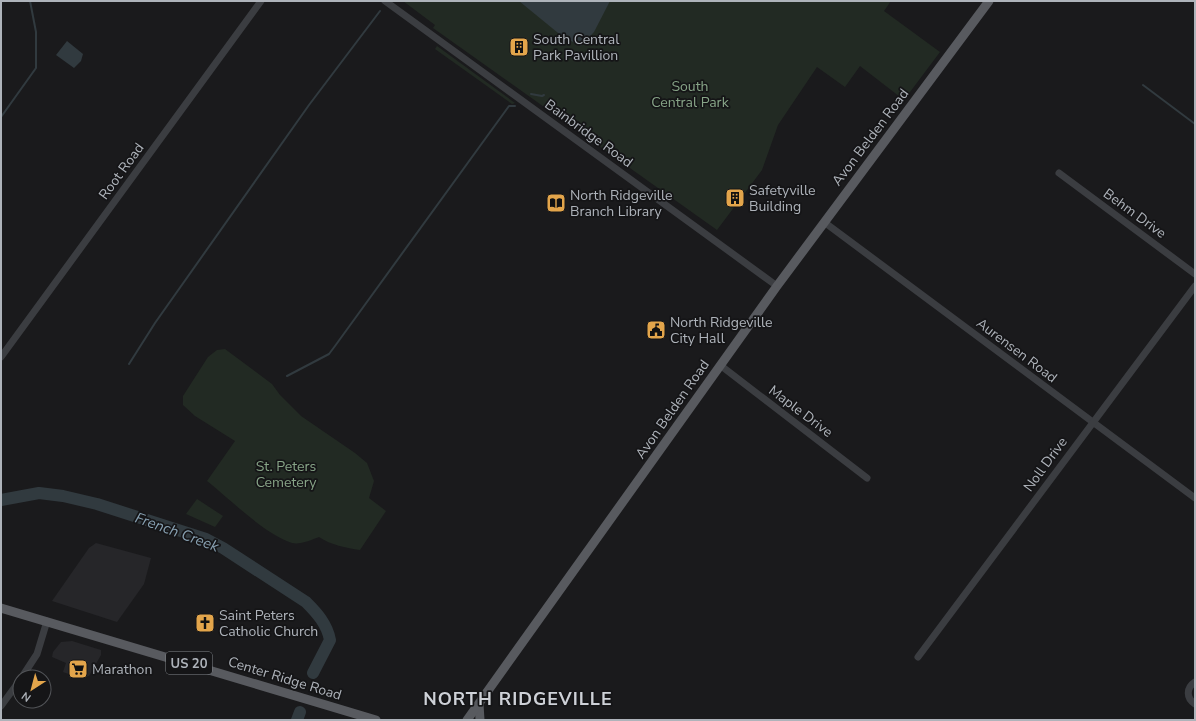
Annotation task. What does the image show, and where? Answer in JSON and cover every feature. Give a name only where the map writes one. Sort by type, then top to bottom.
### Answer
[{"type":"main road","name":"Avon Belden Road","points":[[468,720],[777,286],[989,1]]},
{"type":"main road","name":"Center Ridge Road","points":[[1,608],[364,718],[376,720]]},
{"type":"main road","points":[[479,704],[480,720]]},
{"type":"street","name":"Root Road","points":[[1,357],[261,1]]},
{"type":"street","name":"Bainbridge Road","points":[[385,1],[777,286]]},
{"type":"street","name":"Behm Drive","points":[[1059,174],[1195,274]]},
{"type":"street","name":"Aurensen Road","points":[[824,222],[1195,498]]},
{"type":"street","name":"Noll Drive","points":[[918,657],[1195,286]]},
{"type":"street","name":"Maple Drive","points":[[720,365],[866,478]]},
{"type":"street","points":[[27,669],[37,654],[47,621]]},
{"type":"street","points":[[1195,682],[1188,692],[1189,699],[1195,704]]},
{"type":"street","points":[[1,706],[12,691]]},
{"type":"shaded area","points":[[519,1],[610,1],[594,32],[581,46],[563,37]]},
{"type":"shaded area","points":[[67,41],[83,54],[81,61],[74,68],[56,55]]},
{"type":"shaded area","points":[[96,543],[151,558],[144,584],[117,622],[52,601],[89,548]]},
{"type":"shaded area","points":[[72,641],[101,650],[101,655],[89,676],[80,678],[63,672],[66,663],[52,657],[53,652],[61,642]]},
{"type":"green space","name":"South Central Park","points":[[403,1],[891,1],[884,11],[940,52],[904,100],[860,66],[845,87],[817,67],[778,125],[762,170],[717,230],[433,28],[435,25]]},
{"type":"green space","points":[[437,46],[515,103],[512,104],[435,49]]},
{"type":"green space","name":"St. Peters Cemetery","points":[[225,349],[272,384],[280,395],[301,416],[367,463],[374,481],[369,498],[386,511],[360,550],[339,546],[319,537],[306,542],[292,543],[270,532],[259,524],[207,481],[235,441],[195,416],[183,405],[183,396],[208,357],[217,350]]},
{"type":"green space","points":[[197,499],[223,516],[215,527],[186,514]]},
{"type":"waterway","name":"French Creek","points":[[1,117],[36,68],[36,32],[30,1]]},
{"type":"waterway","points":[[129,364],[155,323],[309,105],[380,11]]},
{"type":"waterway","points":[[1143,85],[1195,124]]},
{"type":"waterway","points":[[531,94],[544,95]]},
{"type":"waterway","points":[[287,376],[329,354],[509,106],[515,106]]},
{"type":"waterway","name":"French Creek","points":[[1,500],[39,493],[63,496],[97,504],[206,539],[223,548],[306,602],[321,619],[327,629],[330,640],[313,673]]},
{"type":"waterway","name":"French Creek","points":[[297,720],[300,712]]},
{"type":"place","name":"South Central Park Pavillion","points":[[519,47]]},
{"type":"place","name":"Safetyville Building","points":[[735,198]]},
{"type":"place","name":"North Ridgeville Branch Library","points":[[556,203]]},
{"type":"place","name":"North Ridgeville City Hall","points":[[656,330]]},
{"type":"place","name":"Saint Peters Catholic Church","points":[[205,623]]},
{"type":"place","name":"Marathon","points":[[78,669]]},
{"type":"district","name":"NORTH RIDGEVILLE","points":[[518,699]]}]
